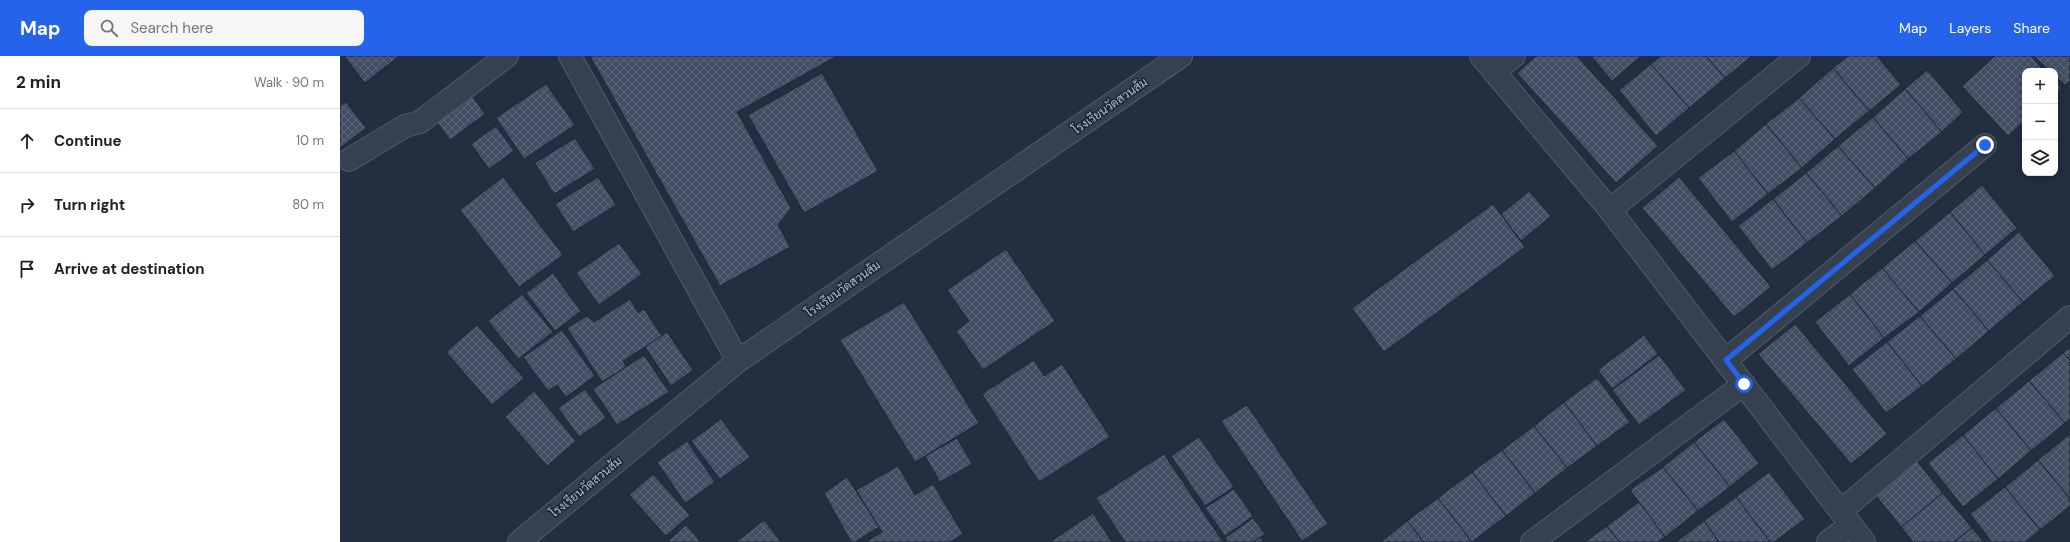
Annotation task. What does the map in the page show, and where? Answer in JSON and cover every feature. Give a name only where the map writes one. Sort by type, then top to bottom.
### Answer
[{"type":"street","points":[[349,160],[405,126],[420,122],[507,56]]},
{"type":"street","points":[[570,56],[738,361]]},
{"type":"street","name":"โรงเรียนวัดสวนส้ม","points":[[519,542],[738,361],[1181,56]]},
{"type":"street","points":[[1514,56],[1488,64],[1610,210],[1864,542]]},
{"type":"street","points":[[1610,210],[1799,56]]},
{"type":"street","points":[[1726,360],[1985,145]]},
{"type":"street","points":[[1828,542],[1846,518],[2070,317]]},
{"type":"street","points":[[1532,542],[1744,384]]},
{"type":"building","points":[[344,56],[399,56],[365,83]]},
{"type":"building","points":[[590,56],[837,56],[737,112],[791,208],[778,225],[790,247],[720,286]]},
{"type":"building","points":[[1536,56],[1577,56],[1658,146],[1616,183],[1517,73]]},
{"type":"building","points":[[1591,56],[1641,56],[1612,81]]},
{"type":"building","points":[[1661,56],[1706,56],[1725,78],[1689,108],[1651,64]]},
{"type":"building","points":[[1706,56],[1752,56],[1725,78]]},
{"type":"building","points":[[1848,56],[1877,56],[1901,85],[1869,111],[1833,68]]},
{"type":"building","points":[[1995,56],[2031,56],[2041,68],[2022,68],[2022,123],[2008,136],[1962,86]]},
{"type":"building","points":[[2034,56],[2070,56],[2070,81],[2065,85],[2058,79],[2058,68],[2047,68]]},
{"type":"building","points":[[1651,64],[1689,108],[1656,136],[1619,90]]},
{"type":"building","points":[[1833,68],[1869,111],[1835,139],[1799,98]]},
{"type":"building","points":[[1927,70],[1963,112],[1942,132],[1905,89]]},
{"type":"building","points":[[822,73],[878,171],[804,213],[748,115]]},
{"type":"building","points":[[546,84],[575,125],[524,159],[496,118]]},
{"type":"building","points":[[467,89],[485,114],[450,140],[432,115]]},
{"type":"building","points":[[1905,89],[1942,132],[1908,159],[1873,117]]},
{"type":"building","points":[[1799,98],[1835,139],[1802,168],[1766,124]]},
{"type":"building","points":[[346,102],[366,128],[340,148],[340,106]]},
{"type":"building","points":[[1873,117],[1908,159],[1875,188],[1838,146]]},
{"type":"building","points":[[1766,124],[1802,168],[1768,194],[1734,151]]},
{"type":"building","points":[[496,126],[514,151],[489,169],[471,144]]},
{"type":"building","points":[[575,138],[595,169],[554,194],[535,163]]},
{"type":"building","points":[[1838,146],[1875,188],[1842,216],[1806,173]]},
{"type":"building","points":[[1734,151],[1768,194],[1732,222],[1698,178]]},
{"type":"building","points":[[1806,173],[1842,216],[1807,243],[1773,199]]},
{"type":"building","points":[[503,177],[563,255],[519,287],[460,210]]},
{"type":"building","points":[[598,177],[616,205],[573,232],[555,204]]},
{"type":"building","points":[[1679,177],[1771,287],[1734,317],[1642,208]]},
{"type":"building","points":[[1982,185],[2017,228],[1985,255],[1950,212]]},
{"type":"building","points":[[1529,191],[1551,216],[1521,241],[1501,214]]},
{"type":"building","points":[[1773,199],[1807,243],[1772,270],[1738,226]]},
{"type":"building","points":[[1493,204],[1525,247],[1384,352],[1352,308]]},
{"type":"building","points":[[1950,212],[1985,255],[1952,283],[1915,241]]},
{"type":"building","points":[[2019,232],[2055,276],[2023,302],[1987,260]]},
{"type":"building","points":[[1915,241],[1952,283],[1919,312],[1882,268]]},
{"type":"building","points":[[619,243],[642,274],[599,305],[576,273]]},
{"type":"building","points":[[1006,249],[1055,321],[983,370],[956,331],[969,321],[947,290]]},
{"type":"building","points":[[1987,260],[2023,302],[1989,331],[1953,289]]},
{"type":"building","points":[[1882,268],[1919,312],[1884,338],[1850,294]]},
{"type":"building","points":[[553,273],[581,311],[555,331],[526,293]]},
{"type":"building","points":[[1953,289],[1989,331],[1956,359],[1920,316]]},
{"type":"building","points":[[522,294],[553,332],[518,359],[488,321]]},
{"type":"building","points":[[1850,294],[1884,338],[1849,366],[1815,322]]},
{"type":"building","points":[[630,299],[638,313],[644,309],[662,336],[623,361],[626,367],[602,382],[567,328],[587,316],[594,322]]},
{"type":"building","points":[[904,302],[979,423],[915,462],[840,340]]},
{"type":"building","points":[[1920,316],[1956,359],[1922,386],[1887,342]]},
{"type":"building","points":[[1795,324],[1887,434],[1851,464],[1758,354]]},
{"type":"building","points":[[477,325],[524,378],[492,405],[446,352]]},
{"type":"building","points":[[562,330],[595,376],[566,397],[557,385],[548,391],[523,357]]},
{"type":"building","points":[[667,332],[693,370],[671,386],[645,347]]},
{"type":"building","points":[[1644,335],[1658,354],[1612,389],[1598,370]]},
{"type":"building","points":[[1887,342],[1922,386],[1886,413],[1852,369]]},
{"type":"building","points":[[2070,347],[2070,361],[2063,353]]},
{"type":"building","points":[[2063,353],[2070,361],[2070,419],[2065,423],[2029,381]]},
{"type":"building","points":[[644,355],[669,392],[617,425],[593,389]]},
{"type":"building","points":[[1659,355],[1686,390],[1639,425],[1612,390]]},
{"type":"building","points":[[1034,360],[1044,376],[1062,364],[1110,437],[1039,482],[982,394]]},
{"type":"building","points":[[1597,378],[1630,422],[1597,446],[1564,402]]},
{"type":"building","points":[[2029,381],[2065,423],[2031,451],[1996,408]]},
{"type":"building","points":[[585,389],[606,418],[579,437],[558,408]]},
{"type":"building","points":[[534,391],[576,441],[547,466],[505,417]]},
{"type":"building","points":[[1564,402],[1597,446],[1567,468],[1534,426]]},
{"type":"building","points":[[1247,405],[1328,524],[1302,541],[1221,421]]},
{"type":"building","points":[[1996,408],[2031,451],[1998,479],[1963,435]]},
{"type":"building","points":[[721,419],[750,457],[720,479],[691,441]]},
{"type":"building","points":[[1724,419],[1759,463],[1730,487],[1694,442]]},
{"type":"building","points":[[1534,426],[1567,468],[1535,493],[1502,450]]},
{"type":"building","points":[[2070,434],[2070,499],[2038,460]]},
{"type":"building","points":[[1963,435],[1998,479],[1963,507],[1928,463]]},
{"type":"building","points":[[1199,437],[1234,487],[1205,506],[1171,456]]},
{"type":"building","points":[[957,438],[972,464],[940,482],[925,456]]},
{"type":"building","points":[[687,441],[715,482],[685,503],[657,462]]},
{"type":"building","points":[[1694,442],[1730,487],[1698,511],[1663,467]]},
{"type":"building","points":[[1502,450],[1535,493],[1506,516],[1472,472]]},
{"type":"building","points":[[1164,454],[1223,542],[1125,542],[1096,498]]},
{"type":"building","points":[[1915,459],[1943,493],[1901,527],[1873,492]]},
{"type":"building","points":[[2038,460],[2070,499],[2070,506],[2040,530],[2005,487]]},
{"type":"building","points":[[898,466],[915,495],[933,484],[963,534],[950,542],[866,542],[882,532],[856,490]]},
{"type":"building","points":[[1663,467],[1698,511],[1665,537],[1630,490]]},
{"type":"building","points":[[1472,472],[1506,516],[1472,542],[1438,498]]},
{"type":"building","points":[[1769,472],[1805,519],[1774,542],[1770,542],[1736,497]]},
{"type":"building","points":[[653,474],[690,515],[666,536],[629,495]]},
{"type":"building","points":[[847,477],[879,527],[855,542],[851,542],[824,493]]},
{"type":"building","points":[[2005,487],[2040,530],[2025,542],[1992,542],[1970,514]]},
{"type":"building","points":[[1234,489],[1253,516],[1225,536],[1205,508]]},
{"type":"building","points":[[1943,493],[1972,528],[1954,542],[1913,542],[1901,527]]},
{"type":"building","points":[[1736,497],[1770,542],[1719,542],[1704,521]]},
{"type":"building","points":[[1438,498],[1472,542],[1424,542],[1407,521]]},
{"type":"building","points":[[1639,502],[1665,537],[1658,542],[1619,542],[1607,526]]},
{"type":"building","points":[[1093,513],[1112,542],[1050,542]]},
{"type":"building","points":[[1253,518],[1265,534],[1253,542],[1227,542],[1225,538]]},
{"type":"building","points":[[764,520],[781,542],[736,542]]},
{"type":"building","points":[[1407,521],[1424,542],[1381,542]]},
{"type":"building","points":[[1704,521],[1719,542],[1676,542]]},
{"type":"building","points":[[686,525],[701,542],[668,541]]},
{"type":"building","points":[[1607,526],[1619,542],[1585,542]]},
{"type":"building","points":[[1972,528],[1984,542],[1954,542]]},
{"type":"building","points":[[1260,537],[1264,542],[1253,542]]},
{"type":"route","points":[[1744,384],[1726,360],[1985,145]]}]
